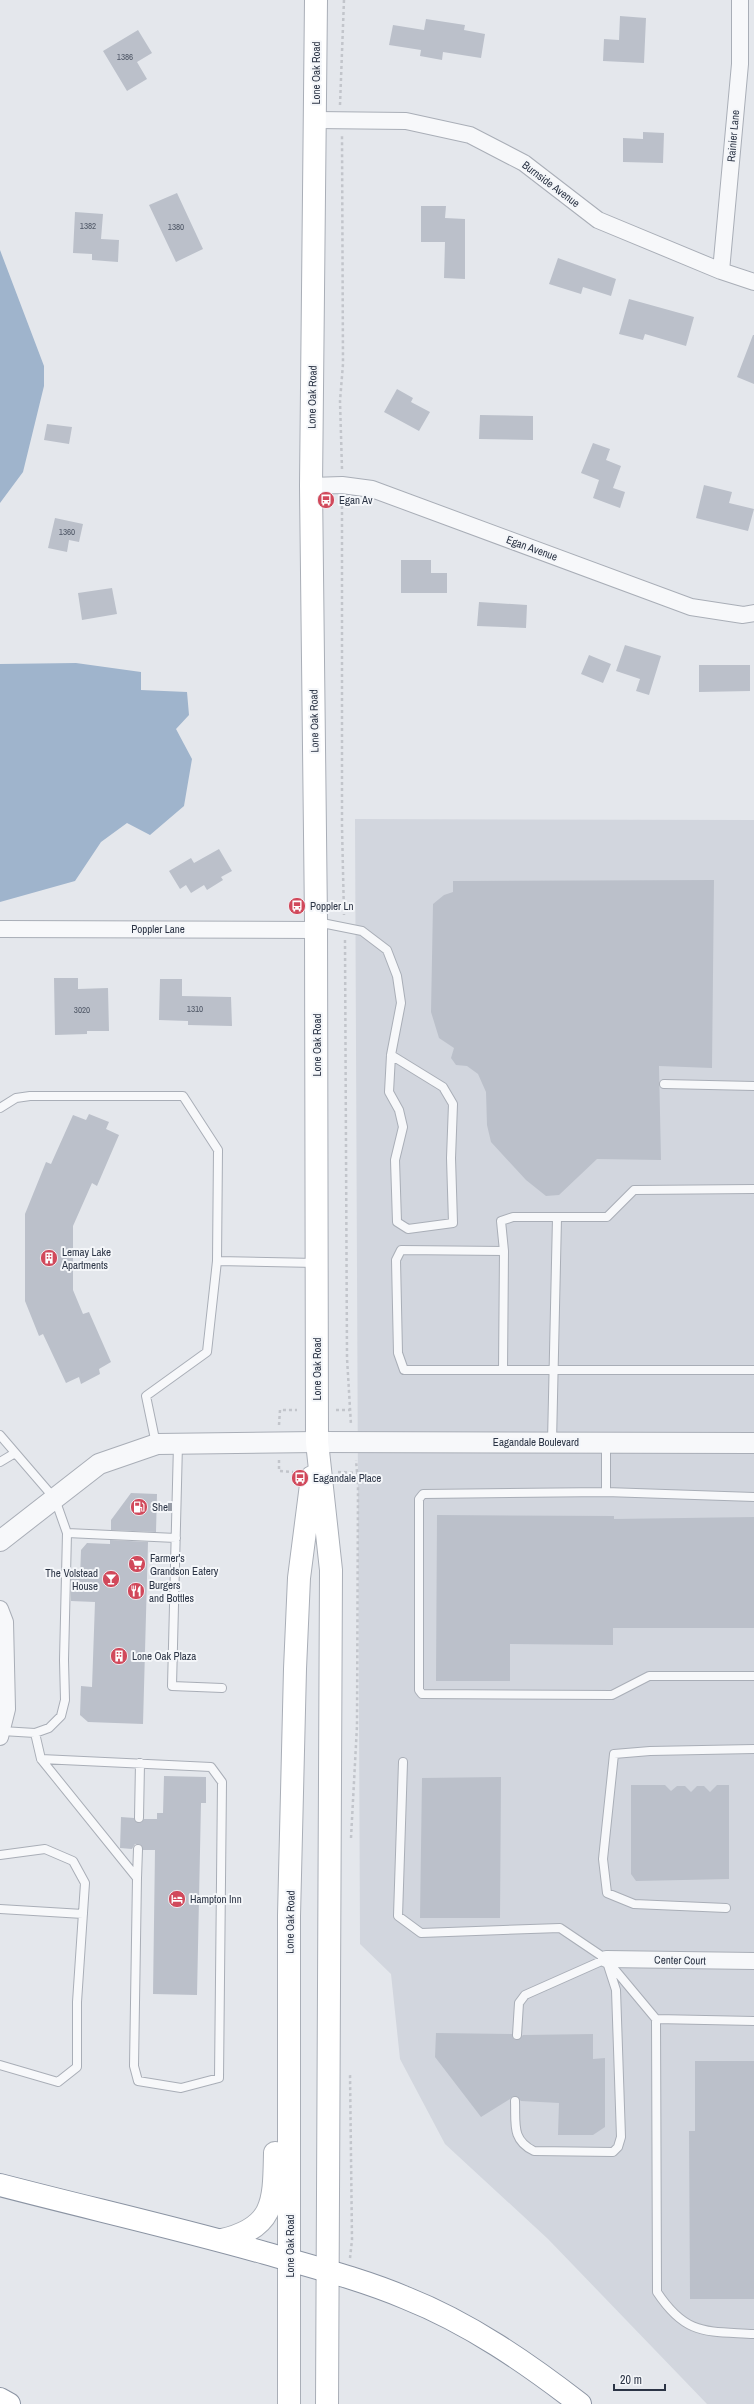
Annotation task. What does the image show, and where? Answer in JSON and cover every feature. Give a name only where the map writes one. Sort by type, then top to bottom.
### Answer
[{"type":"main road","name":"Lone Oak Road","points":[[316,0],[316,120],[311,486],[316,926],[317,1442],[331,1570],[327,2404]]},
{"type":"main road","name":"Lone Oak Road","points":[[289,2404],[290,1908],[299,1578],[317,1442]]},
{"type":"main road","points":[[222,2240],[242,2236],[252,2230],[267,2212],[274,2193],[275,2116],[289,2027]]},
{"type":"main road","points":[[0,2185],[222,2240],[327,2270],[407,2298],[450,2318],[494,2343],[542,2375],[580,2404]]},
{"type":"main road","points":[[0,2399],[9,2404]]},
{"type":"street","name":"Rainier Lane","points":[[721,271],[740,64],[740,0]]},
{"type":"street","name":"Burnside Avenue","points":[[316,120],[406,121],[470,135],[524,163],[598,220],[721,271],[754,282]]},
{"type":"street","name":"Egan Avenue","points":[[311,486],[342,485],[372,489],[691,607],[743,615],[754,613]]},
{"type":"street","name":"Poppler Lane","points":[[0,929],[316,926]]},
{"type":"street","points":[[0,1540],[99,1464],[157,1444],[317,1442]]},
{"type":"street","name":"Eagandale Boulevard","points":[[317,1442],[754,1443]]},
{"type":"street","points":[[0,1609],[5,1622],[7,1709],[1,1734]]},
{"type":"street","name":"Center Court","points":[[606,1959],[754,1961]]},
{"type":"lane","points":[[316,926],[362,931],[387,950],[397,976],[401,1003],[391,1055],[389,1092],[399,1110],[403,1127],[395,1160],[398,1222],[408,1229],[453,1223],[451,1158],[453,1104],[443,1087],[391,1055]]},
{"type":"lane","points":[[664,1084],[754,1086]]},
{"type":"lane","points":[[0,1108],[16,1098],[30,1096],[183,1096],[218,1150],[217,1262],[207,1352],[146,1396],[157,1444]]},
{"type":"lane","points":[[503,1370],[504,1251],[501,1221],[513,1217],[607,1217],[634,1190],[754,1189]]},
{"type":"lane","points":[[552,1442],[557,1218]]},
{"type":"lane","points":[[504,1251],[401,1250],[396,1260],[398,1353],[404,1370],[754,1370]]},
{"type":"lane","points":[[217,1262],[317,1263]]},
{"type":"lane","points":[[0,1435],[55,1499],[68,1533],[64,1709],[56,1723],[35,1733],[1,1734]]},
{"type":"lane","points":[[606,1443],[606,1492]]},
{"type":"lane","points":[[178,1444],[172,1686],[222,1688]]},
{"type":"lane","points":[[0,1462],[16,1453]]},
{"type":"lane","points":[[754,1497],[606,1492],[423,1494],[420,1496],[419,1690],[422,1694],[612,1695],[649,1676],[754,1676]]},
{"type":"lane","points":[[68,1533],[176,1538]]},
{"type":"lane","points":[[35,1733],[41,1759],[137,1878]]},
{"type":"lane","points":[[726,1908],[634,1904],[607,1893],[603,1859],[614,1754],[650,1751],[754,1749]]},
{"type":"lane","points":[[41,1759],[211,1767],[222,1782],[220,2078],[181,2088],[138,2081],[134,2066],[138,1850]]},
{"type":"lane","points":[[403,1762],[398,1916],[421,1933],[560,1928],[606,1959],[656,2019],[657,2292],[667,2307],[684,2322],[701,2331],[754,2334]]},
{"type":"lane","points":[[139,1818],[140,1763]]},
{"type":"lane","points":[[0,1855],[45,1850],[73,1861],[85,1883],[77,2002],[77,2066],[58,2082],[0,2065]]},
{"type":"lane","points":[[0,1909],[83,1914]]},
{"type":"lane","points":[[517,2035],[519,2003],[525,1995],[606,1959]]},
{"type":"lane","points":[[515,2101],[516,2135],[523,2146],[534,2151],[613,2152],[618,2147],[621,2137],[616,1990],[606,1959]]},
{"type":"lane","points":[[656,2019],[754,2021]]},
{"type":"path","points":[[344,0],[340,120],[342,142],[344,364],[340,401],[342,485],[342,827],[345,928],[350,1410]]},
{"type":"path","points":[[351,1841],[358,1726],[358,1473]]},
{"type":"path","points":[[348,2277],[352,2240],[350,2065]]},
{"type":"shaded area","points":[[355,819],[754,820],[754,2404],[707,2404],[548,2239],[445,2144],[400,2059],[391,1974],[360,1944]]},
{"type":"water","points":[[0,250],[44,366],[44,386],[23,472],[0,503]]},
{"type":"water","points":[[76,663],[141,672],[141,690],[187,692],[189,715],[176,729],[192,759],[184,806],[150,835],[127,823],[101,842],[75,881],[0,902],[0,664]]},
{"type":"building","points":[[620,16],[646,18],[644,63],[603,61],[604,39],[619,40]]},
{"type":"building","points":[[426,19],[465,25],[464,30],[485,34],[481,58],[443,52],[442,60],[420,56],[421,50],[389,45],[393,25],[424,30]]},
{"type":"building","points":[[138,30],[152,53],[137,62],[147,79],[127,91],[103,51]]},
{"type":"building","points":[[643,132],[664,133],[663,163],[623,162],[623,138],[643,139]]},
{"type":"building","points":[[177,193],[203,249],[176,262],[149,205]]},
{"type":"building","points":[[421,206],[446,206],[445,218],[465,219],[465,279],[444,278],[445,242],[421,242]]},
{"type":"building","points":[[75,212],[103,214],[101,239],[119,240],[118,262],[92,260],[92,254],[73,253]]},
{"type":"building","points":[[558,258],[616,279],[611,296],[583,287],[581,294],[549,284]]},
{"type":"building","points":[[629,299],[694,317],[686,346],[645,334],[643,340],[619,334]]},
{"type":"building","points":[[754,335],[754,384],[737,377]]},
{"type":"building","points":[[397,389],[413,398],[411,402],[430,412],[419,431],[384,412]]},
{"type":"building","points":[[480,415],[533,416],[533,440],[479,439]]},
{"type":"building","points":[[47,424],[72,427],[69,444],[44,440]]},
{"type":"building","points":[[593,443],[610,449],[606,460],[621,466],[613,488],[625,492],[620,508],[593,498],[599,480],[581,473]]},
{"type":"building","points":[[704,485],[732,492],[729,503],[754,509],[748,531],[696,518]]},
{"type":"building","points":[[55,518],[83,524],[79,542],[69,540],[67,552],[48,548]]},
{"type":"building","points":[[401,560],[431,560],[431,573],[447,573],[447,593],[401,593]]},
{"type":"building","points":[[112,588],[117,614],[82,620],[78,593]]},
{"type":"building","points":[[479,602],[527,605],[526,628],[477,626]]},
{"type":"building","points":[[625,645],[661,656],[649,695],[636,691],[640,679],[616,671]]},
{"type":"building","points":[[589,655],[611,664],[603,683],[581,674]]},
{"type":"building","points":[[699,665],[750,665],[750,691],[699,692]]},
{"type":"building","points":[[219,849],[232,871],[221,877],[223,880],[207,890],[204,885],[191,893],[186,885],[180,889],[169,871],[191,858],[194,863]]},
{"type":"building","points":[[714,880],[712,1068],[659,1066],[661,1160],[597,1159],[559,1195],[546,1196],[526,1180],[491,1142],[487,1125],[486,1092],[478,1074],[467,1066],[456,1065],[451,1058],[454,1048],[439,1038],[431,1012],[433,904],[444,895],[453,892],[453,881]]},
{"type":"building","points":[[54,978],[78,978],[78,989],[108,988],[109,1031],[87,1031],[87,1034],[55,1035]]},
{"type":"building","points":[[160,979],[182,979],[182,996],[231,997],[232,1026],[188,1025],[188,1021],[159,1020]]},
{"type":"building","name":"Lemay Lake Apartments","points":[[89,1114],[109,1122],[106,1129],[119,1135],[97,1186],[92,1183],[73,1226],[73,1290],[83,1314],[89,1312],[111,1362],[99,1369],[100,1374],[81,1384],[79,1377],[66,1383],[43,1334],[39,1336],[25,1301],[25,1214],[46,1162],[51,1164],[73,1115],[86,1120]]},
{"type":"building","name":"Shell","points":[[131,1493],[157,1494],[156,1532],[111,1530],[111,1520]]},
{"type":"building","points":[[437,1515],[614,1516],[614,1519],[754,1517],[754,1628],[613,1628],[613,1645],[510,1644],[510,1681],[436,1681]]},
{"type":"building","name":"Lone Oak Plaza","points":[[110,1540],[148,1542],[143,1724],[88,1722],[80,1715],[81,1686],[92,1687],[95,1602],[71,1601],[71,1577],[80,1578],[81,1550],[87,1543],[110,1544]]},
{"type":"building","name":"Hampton Inn","points":[[164,1776],[206,1777],[206,1803],[201,1803],[197,1995],[153,1994],[155,1850],[143,1850],[139,1844],[135,1844],[132,1849],[120,1848],[121,1817],[134,1818],[139,1823],[144,1819],[157,1819],[157,1813],[163,1813]]},
{"type":"building","points":[[501,1777],[500,1918],[420,1918],[422,1778]]},
{"type":"building","points":[[631,1785],[665,1785],[671,1791],[677,1786],[685,1786],[691,1792],[697,1786],[704,1786],[710,1792],[717,1785],[729,1785],[729,1879],[636,1881],[631,1874]]},
{"type":"building","points":[[436,2033],[512,2034],[514,2039],[517,2040],[523,2035],[593,2034],[593,2059],[605,2058],[605,2127],[593,2135],[558,2135],[559,2103],[521,2101],[515,2096],[481,2117],[435,2057]]},
{"type":"building","points":[[695,2061],[754,2061],[754,2299],[690,2299],[689,2131],[695,2131]]},
{"type":"place","name":"Egan Av","points":[[326,500]]},
{"type":"place","name":"Poppler Ln","points":[[297,906]]},
{"type":"place","name":"Lemay Lake Apartments","points":[[49,1258]]},
{"type":"place","name":"Eagandale Place","points":[[300,1478]]},
{"type":"place","name":"Shell","points":[[139,1507]]},
{"type":"place","name":"Farmer's Grandson Eatery","points":[[137,1564]]},
{"type":"place","name":"The Volstead House","points":[[111,1579]]},
{"type":"place","name":"Burgers and Bottles","points":[[136,1591]]},
{"type":"place","name":"Lone Oak Plaza","points":[[119,1656]]},
{"type":"place","name":"Hampton Inn","points":[[177,1899]]}]
